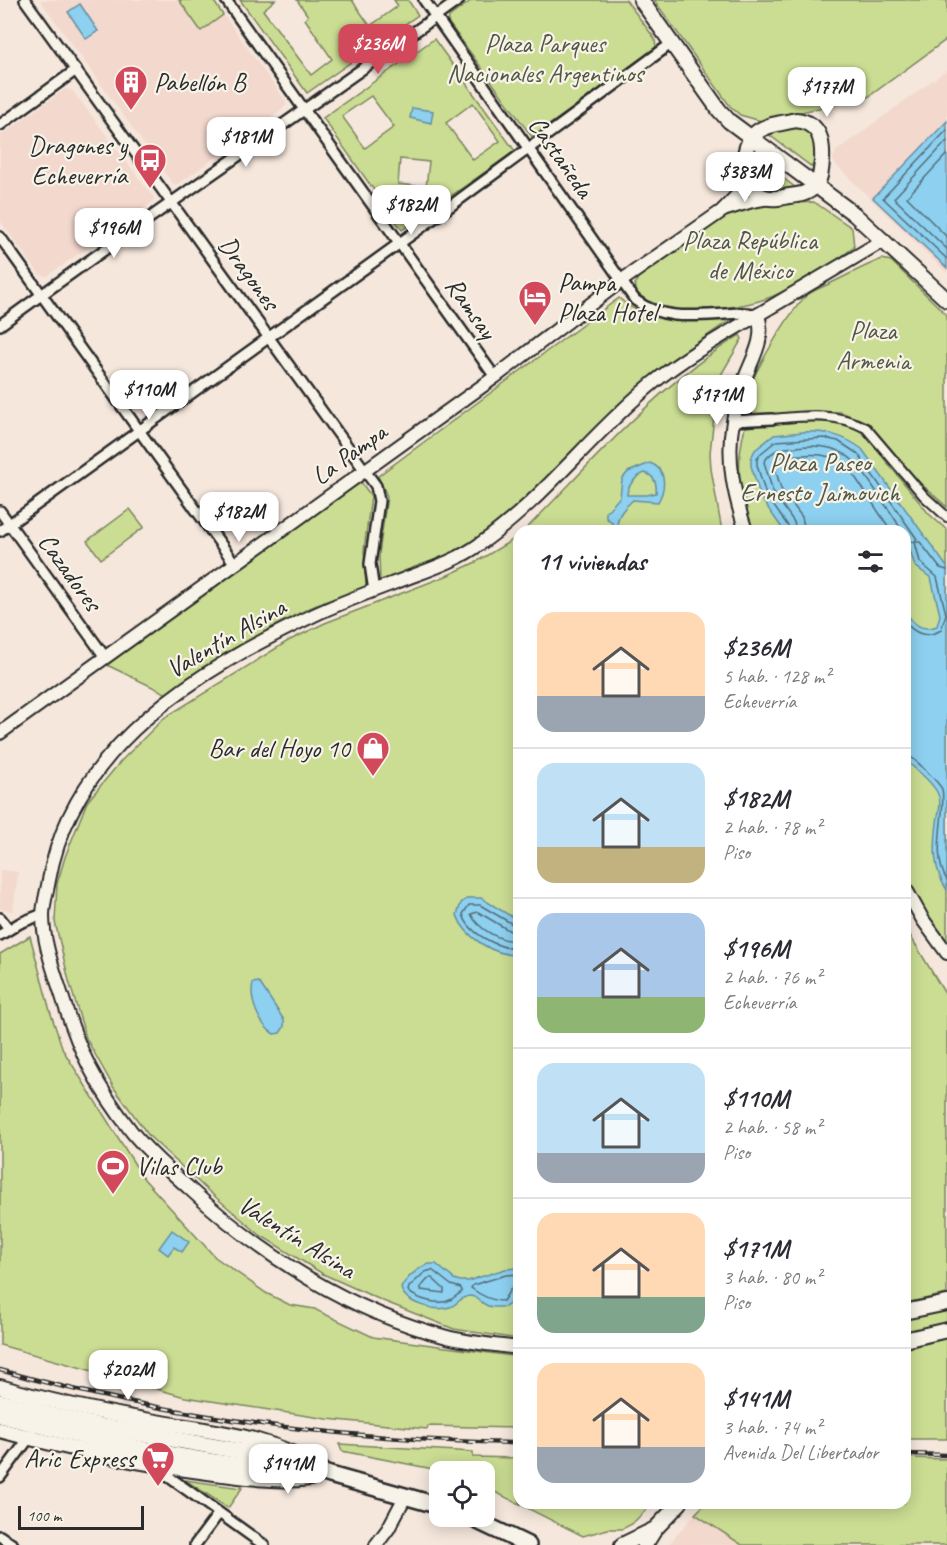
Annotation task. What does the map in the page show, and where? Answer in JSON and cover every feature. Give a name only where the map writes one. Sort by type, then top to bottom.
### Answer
[{"type":"main road","points":[[641,0],[720,110],[751,139],[852,212],[947,300]]},
{"type":"main road","points":[[796,120],[810,124],[822,140],[820,174],[816,186],[804,193],[769,198],[754,191],[747,179],[745,158],[751,139],[762,129],[771,126],[796,120]]},
{"type":"main road","points":[[911,1311],[947,1303]]},
{"type":"main road","points":[[911,1338],[947,1330]]},
{"type":"main road","points":[[0,1387],[96,1410],[249,1438],[292,1452],[330,1475]]},
{"type":"main road","points":[[0,1401],[104,1427],[274,1457],[429,1502]]},
{"type":"main road","points":[[0,1415],[157,1452],[291,1472],[330,1475]]},
{"type":"main road","points":[[0,1430],[155,1464],[277,1480],[330,1475]]},
{"type":"main road","points":[[645,1545],[655,1529],[674,1509]]},
{"type":"main road","points":[[490,1527],[528,1545]]},
{"type":"main road","points":[[622,1545],[655,1529]]},
{"type":"street","name":"Dragones","points":[[25,0],[376,486],[378,509],[370,564],[374,591]]},
{"type":"street","name":"Ramsay","points":[[225,0],[495,377]]},
{"type":"street","name":"Castañeda","points":[[424,0],[635,300],[642,305],[668,314],[700,315],[742,312],[758,315]]},
{"type":"street","points":[[0,325],[459,0]]},
{"type":"street","points":[[0,531],[672,43]]},
{"type":"street","points":[[0,125],[76,70]]},
{"type":"street","name":"La Pampa","points":[[0,733],[495,377],[621,281],[722,211],[742,190],[747,179]]},
{"type":"street","name":"La Pampa","points":[[722,211],[769,198]]},
{"type":"street","points":[[0,237],[235,564]]},
{"type":"street","name":"Valentín Alsina","points":[[513,1347],[450,1338],[414,1327],[332,1290],[258,1246],[216,1213],[143,1146],[118,1114],[89,1068],[61,992],[43,914],[55,850],[66,821],[90,780],[124,740],[172,697],[203,675],[314,615],[446,564],[476,547],[506,524],[649,386],[704,346],[884,240]]},
{"type":"street","points":[[745,525],[730,456],[733,421],[744,379],[761,337],[758,315]]},
{"type":"street","points":[[733,421],[826,416],[853,422],[866,428],[924,496],[947,517]]},
{"type":"street","name":"Cazadores","points":[[0,511],[105,657]]},
{"type":"street","points":[[911,899],[923,920],[947,953]]},
{"type":"street","points":[[0,935],[43,914]]},
{"type":"street","points":[[0,918],[9,929]]},
{"type":"street","points":[[0,1477],[30,1438]]},
{"type":"street","points":[[155,1464],[264,1545]]},
{"type":"street","points":[[376,1545],[388,1529],[406,1495]]},
{"type":"street","points":[[195,1545],[219,1513]]},
{"type":"street","points":[[0,1536],[13,1545]]},
{"type":"shaded area","points":[[40,0],[213,0],[287,103],[283,109],[178,184],[172,183]]},
{"type":"shaded area","points":[[947,70],[947,273],[833,160],[836,151]]},
{"type":"shaded area","points":[[65,89],[72,90],[154,198],[152,203],[47,276],[40,275],[0,221],[0,136]]},
{"type":"shaded area","points":[[0,870],[18,872],[13,911],[0,909]]},
{"type":"shaded area","points":[[695,1514],[742,1545],[668,1545]]},
{"type":"green space","points":[[179,0],[213,0],[223,15],[201,31]]},
{"type":"green space","points":[[240,0],[275,0],[263,10],[311,75],[332,59],[305,19],[308,16],[297,0],[352,0],[370,26],[398,6],[394,0],[408,0],[418,15],[307,93]]},
{"type":"green space","name":"Plaza Parques Nacionales Argentinos","points":[[472,0],[626,0],[655,39],[656,49],[532,137],[448,22],[449,17]]},
{"type":"green space","points":[[654,0],[947,0],[947,39],[868,97],[761,121],[740,115],[730,106]]},
{"type":"green space","points":[[434,39],[515,151],[402,230],[323,118]],"holes":[[[371,96],[394,127],[365,148],[342,116]],[[473,103],[500,141],[473,160],[446,123]],[[400,159],[429,162],[426,187],[398,184]]]},
{"type":"green space","points":[[796,125],[810,131],[815,139],[815,159],[812,167],[768,134]]},
{"type":"green space","points":[[753,156],[795,187],[775,193],[761,188],[756,184],[752,174]]},
{"type":"green space","name":"Plaza República de México","points":[[814,202],[852,228],[854,247],[825,268],[792,287],[760,301],[731,307],[685,311],[660,307],[637,293],[635,284],[638,278],[726,213],[744,206]]},
{"type":"green space","name":"Plaza Armenia","points":[[882,259],[891,261],[947,315],[947,507],[919,482],[870,424],[841,412],[807,411],[753,417],[744,413],[749,388],[767,352],[789,317],[806,296]]},
{"type":"green space","points":[[619,298],[630,307],[656,317],[683,320],[725,319],[727,322],[673,359],[500,522],[475,542],[380,582],[379,554],[387,496],[378,476]]},
{"type":"green space","points":[[740,335],[742,339],[718,380],[710,453],[721,525],[530,525],[626,426],[709,355]]},
{"type":"green space","name":"Plaza Paseo Ernesto Jaimovich","points":[[823,422],[857,429],[864,434],[929,514],[947,530],[947,941],[922,906],[911,883],[911,525],[750,525],[741,492],[739,467],[745,427]]},
{"type":"green space","points":[[361,482],[371,496],[364,550],[366,587],[291,617],[220,659],[169,695],[107,665]]},
{"type":"green space","points":[[130,509],[144,527],[101,559],[87,541]]},
{"type":"green space","points":[[513,540],[513,1338],[454,1329],[323,1274],[260,1235],[206,1189],[149,1136],[114,1088],[86,1038],[55,922],[57,884],[87,802],[121,761],[164,718],[288,641],[325,623],[476,562]]},
{"type":"green space","name":"Vilas Club","points":[[30,936],[63,1050],[144,1179],[215,1257],[266,1293],[290,1305],[315,1309],[373,1337],[513,1356],[513,1428],[428,1426],[427,1429],[327,1419],[185,1397],[0,1345],[0,954]]},
{"type":"green space","points":[[911,937],[947,997],[947,1294],[911,1302]]},
{"type":"green space","points":[[947,1309],[947,1326],[911,1335],[911,1317]]},
{"type":"green space","points":[[947,1338],[947,1439],[911,1439],[911,1347]]},
{"type":"green space","points":[[339,1444],[473,1452],[473,1457],[513,1458],[513,1501],[495,1492],[495,1461],[429,1461],[428,1468],[342,1451]]},
{"type":"green space","points":[[911,1458],[947,1459],[947,1545],[742,1545],[695,1514],[700,1509],[911,1509]]},
{"type":"green space","points":[[185,1480],[242,1488],[228,1508]]},
{"type":"green space","points":[[529,1509],[647,1509],[632,1524],[622,1529],[608,1529],[583,1536]]},
{"type":"water","points":[[80,4],[98,31],[86,39],[68,12]]},
{"type":"water","points":[[412,108],[433,111],[431,123],[410,118]]},
{"type":"water","points":[[947,121],[947,268],[873,198]]},
{"type":"water","points":[[819,432],[848,440],[862,449],[947,567],[947,890],[939,875],[935,850],[939,796],[922,774],[911,765],[911,620],[918,626],[931,628],[937,626],[940,615],[931,578],[915,566],[911,553],[911,525],[780,525],[761,498],[751,466],[751,458],[755,450],[774,435]]},
{"type":"water","points":[[650,463],[656,466],[662,474],[663,491],[658,502],[633,500],[618,518],[618,525],[612,525],[612,522],[606,518],[606,512],[620,497],[622,479],[628,472]],"holes":[[[645,473],[655,481],[656,493],[627,495],[635,479]]]},
{"type":"water","points":[[468,898],[481,898],[513,917],[513,955],[491,949],[467,931],[457,915],[461,903]]},
{"type":"water","points":[[259,982],[284,1020],[284,1027],[280,1033],[274,1034],[269,1030],[256,1012],[252,990],[253,983]]},
{"type":"water","points":[[172,1230],[189,1242],[182,1252],[174,1247],[168,1255],[159,1248]]},
{"type":"water","points":[[429,1264],[436,1264],[454,1279],[460,1281],[468,1281],[513,1268],[513,1300],[505,1307],[488,1306],[470,1296],[444,1308],[422,1305],[408,1298],[401,1288],[413,1273]]},
{"type":"railway","points":[[0,1370],[128,1401],[257,1423],[387,1437],[513,1443]]},
{"type":"railway","points":[[911,1454],[947,1455]]},
{"type":"place","name":"Pabellón B","points":[[131,111]]},
{"type":"place","name":"Dragones y Echeverría","points":[[150,189]]},
{"type":"place","name":"Pampa Plaza Hotel","points":[[535,326]]},
{"type":"place","name":"Bar del Hoyo 10","points":[[373,777]]},
{"type":"place","name":"Vilas Club","points":[[113,1195]]},
{"type":"place","name":"Aric Express","points":[[158,1487]]}]
